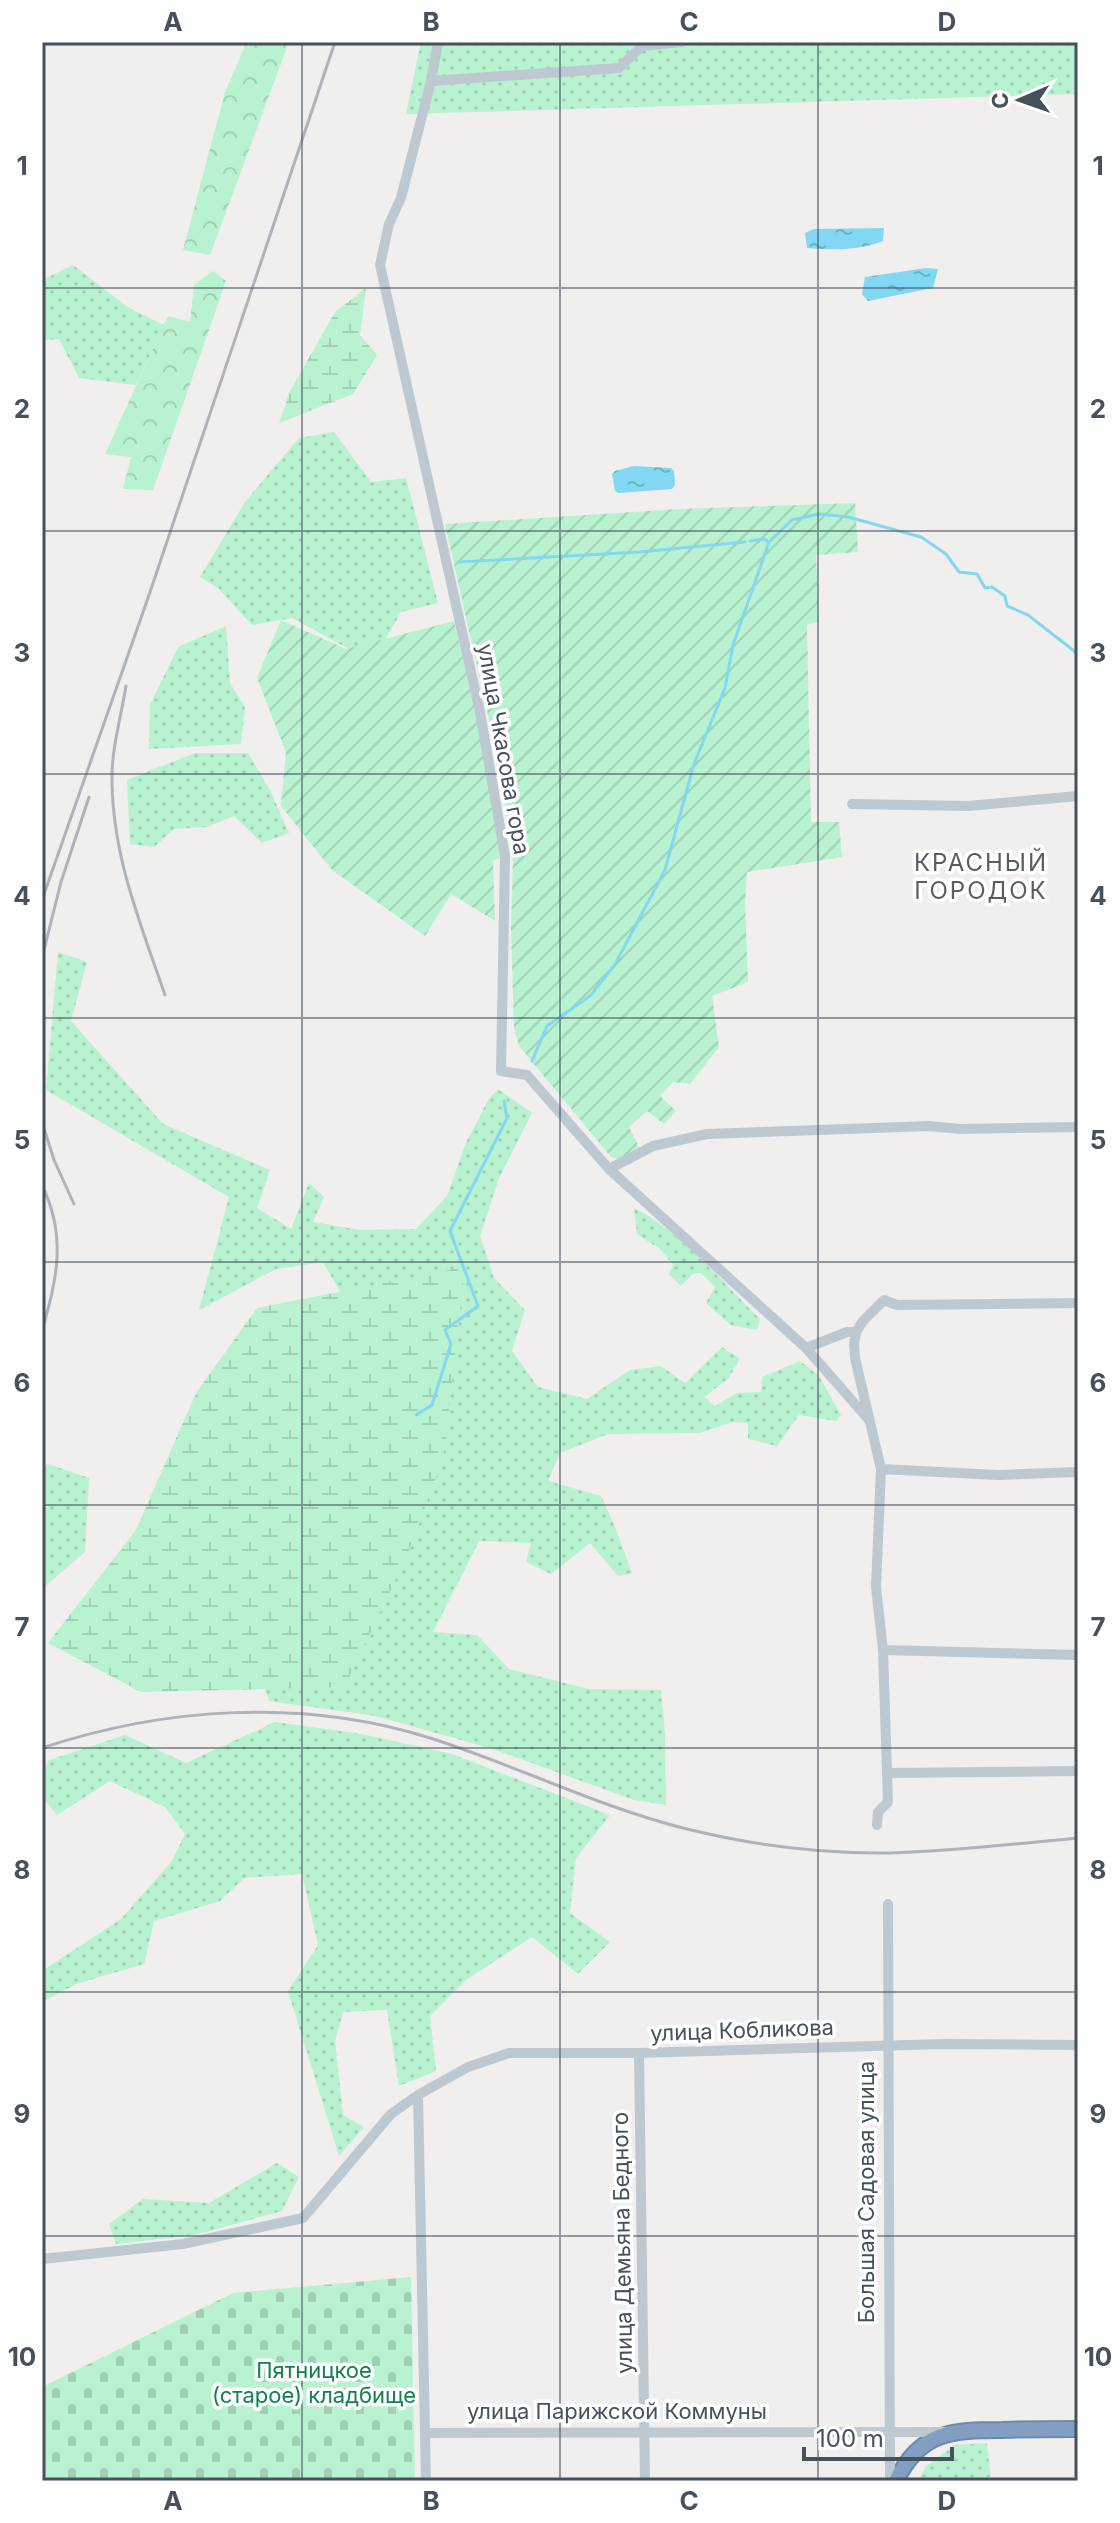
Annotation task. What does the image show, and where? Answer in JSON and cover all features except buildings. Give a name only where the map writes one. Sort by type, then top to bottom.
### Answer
[{"type":"highway","name":"улица Парижской Коммуны","points":[[896,2481],[912,2455],[932,2439],[952,2432],[1078,2429]]},
{"type":"street","points":[[438,42],[431,81],[619,68],[642,46],[683,42]]},
{"type":"street","name":"улица Чкасова гора","points":[[431,81],[380,265],[480,712],[505,856],[501,1071],[527,1075],[609,1169],[806,1348],[870,1421]]},
{"type":"street","points":[[852,804],[968,806],[1078,796]]},
{"type":"street","points":[[609,1169],[653,1146],[707,1134],[929,1126],[960,1129],[1078,1127]]},
{"type":"street","points":[[877,1825],[878,1812],[888,1802],[883,1650],[876,1587],[881,1469],[855,1358],[856,1332],[884,1300],[897,1305],[1078,1303]]},
{"type":"street","points":[[806,1348],[847,1332],[856,1332]]},
{"type":"street","points":[[881,1469],[998,1475],[1078,1472]]},
{"type":"street","points":[[883,1650],[1078,1655]]},
{"type":"street","points":[[887,1773],[1078,1771]]},
{"type":"street","name":"Большая Садовая улица","points":[[888,1904],[890,2481]]},
{"type":"street","name":"улица Кобликова","points":[[42,2259],[183,2244],[303,2218],[391,2114],[468,2067],[509,2053],[1078,2045]]},
{"type":"street","name":"улица Демьяна Бедного","points":[[639,2053],[645,2481]]},
{"type":"street","points":[[418,2095],[426,2481]]},
{"type":"street","name":"улица Парижской Коммуны","points":[[426,2433],[952,2432]]},
{"type":"green space","points":[[247,42],[289,42],[210,255],[183,250],[225,92]]},
{"type":"green space","points":[[421,42],[1078,42],[1078,94],[406,114]]},
{"type":"green space","points":[[73,265],[129,308],[164,325],[136,385],[79,378],[59,339],[42,340],[42,280]]},
{"type":"green space","points":[[213,271],[226,281],[153,490],[123,489],[131,457],[105,454],[168,316],[190,322],[194,285]]},
{"type":"green space","points":[[366,288],[360,335],[377,355],[353,394],[279,423],[290,391],[335,312]]},
{"type":"green space","points":[[334,432],[371,482],[406,478],[438,603],[401,612],[385,640],[349,649],[292,618],[252,625],[218,588],[200,577],[245,502],[299,438]]},
{"type":"green space","points":[[855,503],[858,552],[816,555],[819,621],[807,625],[811,822],[839,822],[842,857],[747,872],[748,982],[712,996],[719,1047],[690,1084],[673,1082],[660,1096],[676,1111],[664,1124],[647,1111],[629,1127],[639,1147],[618,1159],[611,1157],[519,1046],[514,1027],[511,929],[513,860],[500,769],[445,524],[680,509]]},
{"type":"green space","points":[[281,620],[346,649],[454,621],[493,798],[500,858],[493,861],[495,921],[451,894],[425,936],[332,870],[281,806],[286,752],[257,678]]},
{"type":"green space","points":[[226,626],[230,683],[245,707],[241,744],[149,749],[150,705],[178,647]]},
{"type":"green space","points":[[195,753],[248,753],[270,790],[289,833],[262,843],[234,816],[207,827],[174,829],[154,847],[130,844],[127,780]]},
{"type":"green space","points":[[58,952],[87,962],[71,1021],[163,1124],[270,1170],[257,1208],[291,1229],[309,1183],[324,1197],[313,1222],[360,1230],[416,1229],[447,1196],[465,1145],[488,1100],[498,1089],[532,1113],[499,1178],[480,1236],[494,1278],[525,1310],[512,1351],[538,1387],[587,1399],[630,1370],[661,1366],[685,1383],[722,1347],[740,1359],[728,1379],[704,1397],[715,1406],[737,1393],[761,1392],[762,1377],[800,1361],[819,1376],[841,1415],[836,1421],[799,1415],[777,1446],[748,1439],[748,1423],[733,1422],[700,1433],[608,1434],[560,1453],[548,1481],[601,1496],[632,1573],[618,1576],[590,1543],[551,1574],[526,1562],[531,1543],[479,1541],[433,1632],[477,1635],[509,1669],[589,1689],[661,1690],[666,1805],[634,1800],[493,1749],[376,1716],[269,1701],[250,1645],[372,1347],[323,1262],[276,1269],[199,1310],[229,1197],[46,1090]]},
{"type":"green space","points":[[634,1208],[667,1229],[700,1258],[760,1319],[757,1330],[731,1325],[706,1303],[715,1287],[701,1273],[694,1273],[681,1286],[669,1274],[673,1265],[660,1249],[637,1234]]},
{"type":"green space","points":[[465,1267],[443,1460],[405,1560],[344,1687],[141,1692],[48,1643],[136,1530],[196,1393],[257,1308]]},
{"type":"green space","points":[[48,1464],[89,1478],[85,1552],[42,1589],[42,1470]]},
{"type":"green space","points":[[275,1722],[362,1734],[452,1754],[610,1815],[576,1858],[570,1913],[610,1942],[578,1974],[532,1937],[466,1980],[430,2016],[436,2071],[399,2086],[387,2010],[343,2012],[335,2041],[343,2115],[364,2127],[339,2156],[288,1991],[318,1945],[302,1874],[244,1878],[220,1901],[154,1921],[144,1964],[76,1984],[42,2002],[42,1971],[121,1919],[172,1861],[185,1834],[165,1807],[110,1781],[57,1815],[42,1797],[42,1773],[49,1760],[125,1735],[186,1763]]},
{"type":"green space","points":[[277,2163],[299,2177],[282,2211],[195,2235],[116,2244],[109,2224],[143,2199],[209,2203]]},
{"type":"green space","name":"Пятницкое (старое) кладбище","points":[[411,2277],[415,2481],[42,2481],[42,2387],[233,2293]]},
{"type":"green space","points":[[987,2443],[991,2481],[918,2481],[926,2466],[955,2445]]},
{"type":"water","points":[[884,228],[883,241],[864,247],[807,248],[805,233],[814,229]]},
{"type":"water","points":[[938,269],[933,288],[868,301],[862,294],[865,277]]},
{"type":"water","points":[[634,466],[671,468],[675,485],[672,489],[615,491],[612,474]]},
{"type":"waterway","points":[[532,1061],[547,1026],[590,996],[614,966],[665,870],[694,764],[725,688],[733,645],[769,542],[792,520],[819,514],[848,517],[921,537],[946,554],[959,572],[977,574],[985,588],[992,587],[1005,596],[1007,606],[1028,615],[1078,654]]},
{"type":"waterway","points":[[750,541],[764,539],[769,542]]},
{"type":"waterway","points":[[459,562],[639,552],[745,542]]},
{"type":"waterway","points":[[416,1415],[432,1405],[451,1344],[445,1330],[478,1306],[450,1231],[507,1118],[504,1101]]},
{"type":"railway","points":[[42,900],[148,598],[335,42]]},
{"type":"railway","points":[[126,686],[113,758],[117,838],[130,891],[165,995]]},
{"type":"railway","points":[[42,958],[61,882],[89,797]]},
{"type":"railway","points":[[42,1122],[54,1160],[74,1204]]},
{"type":"railway","points":[[42,1185],[55,1222],[57,1240],[55,1275],[42,1331]]},
{"type":"railway","points":[[42,1748],[89,1734],[186,1716],[285,1713],[334,1717],[382,1725],[430,1738],[654,1820],[762,1844],[840,1852],[891,1853],[1078,1838]]},
{"type":"district","name":"КРАСНЫЙ ГОРОДОК","points":[[981,877]]}]
